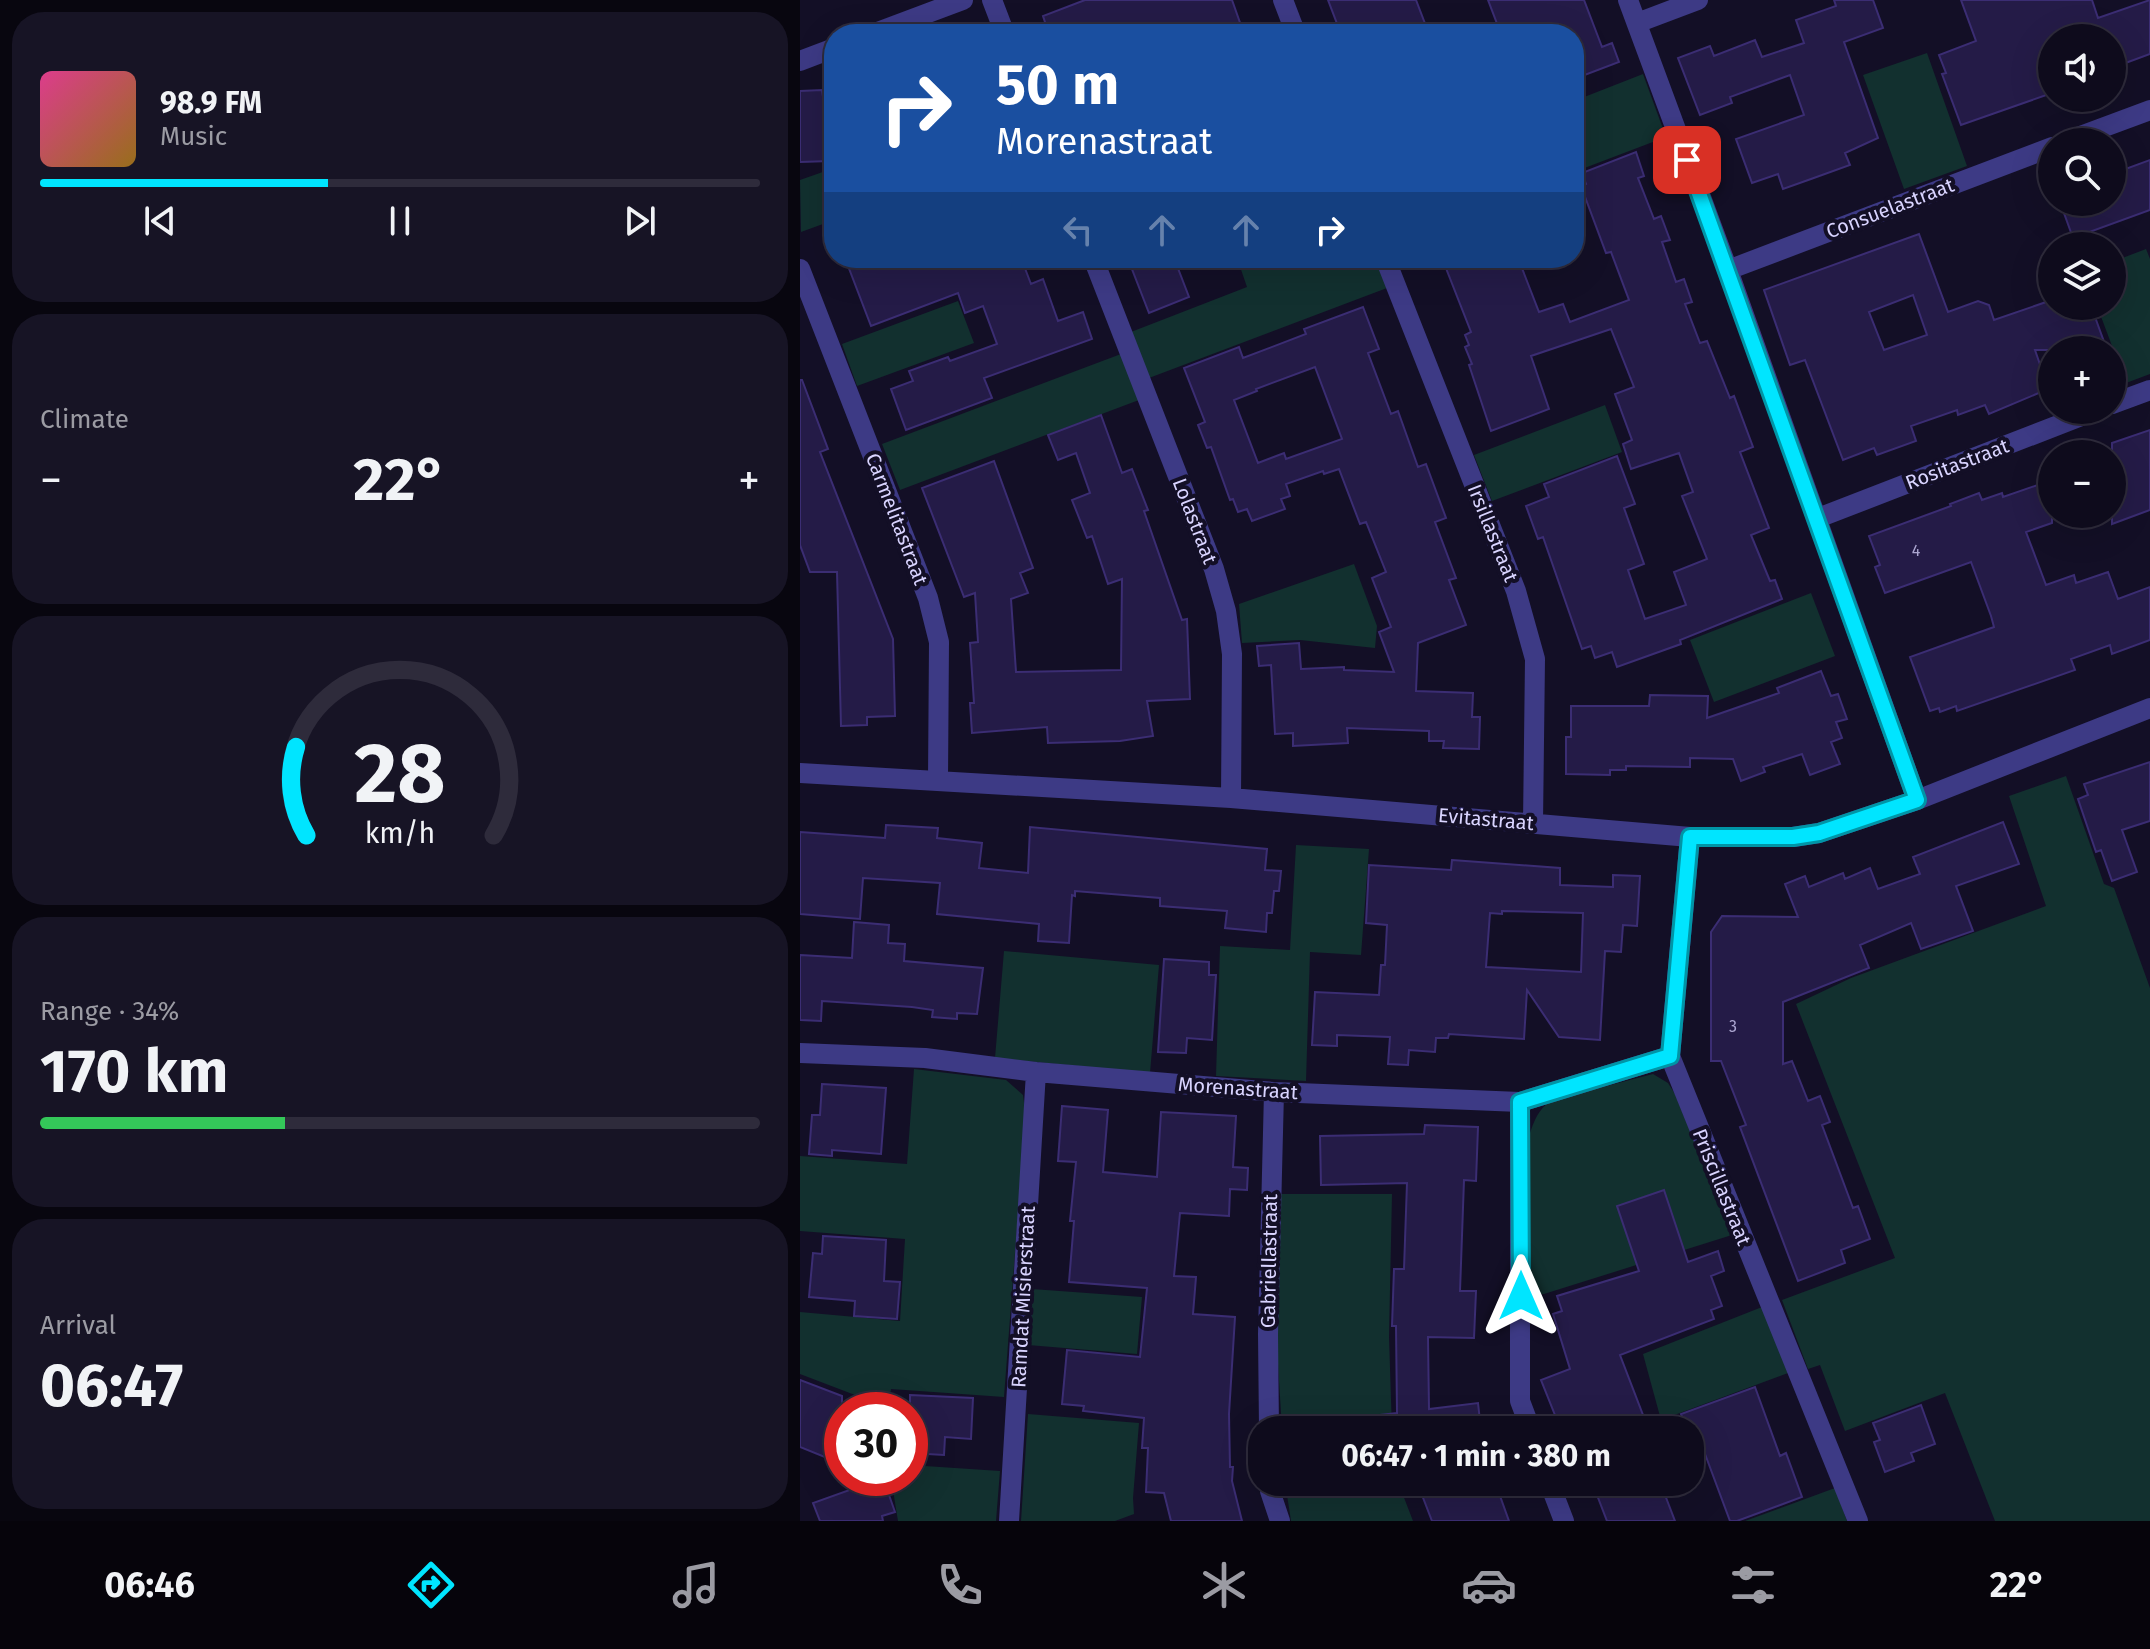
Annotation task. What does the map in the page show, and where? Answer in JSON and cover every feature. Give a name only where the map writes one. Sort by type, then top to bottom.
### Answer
[{"type":"street","points":[[899,24],[963,0]]},
{"type":"street","points":[[992,0],[1001,24]]},
{"type":"street","points":[[1283,0],[1292,24]]},
{"type":"street","points":[[1628,0],[1818,518],[1917,800]]},
{"type":"street","points":[[1637,23],[1698,0]]},
{"type":"street","points":[[800,61],[824,52]]},
{"type":"street","points":[[2102,128],[2150,110]]},
{"type":"street","name":"Consuelastraat","points":[[1728,270],[2038,152]]},
{"type":"street","name":"Lolastraat","points":[[1097,268],[1214,569],[1226,611],[1232,654],[1231,798]]},
{"type":"street","name":"Irsillastraat","points":[[1389,268],[1516,591],[1535,659],[1533,823]]},
{"type":"street","name":"Carmelitastraat","points":[[800,269],[928,598],[939,642],[938,780]]},
{"type":"street","points":[[2126,399],[2150,390]]},
{"type":"street","name":"Rositastraat","points":[[1818,518],[2061,424]]},
{"type":"street","name":"Evitastraat","points":[[800,773],[1231,798],[1690,837],[1793,837],[1819,833],[1917,800],[2150,708]]},
{"type":"street","name":"Priscillastraat","points":[[1690,837],[1670,1056],[1858,1521]]},
{"type":"street","name":"Morenastraat","points":[[803,1059],[925,1058],[1036,1072],[1274,1092],[1520,1102],[1670,1056]]},
{"type":"street","name":"Ramdat Misierstraat","points":[[1009,1521],[1036,1072]]},
{"type":"street","name":"Gabriellastraat","points":[[1269,1416],[1274,1092]]},
{"type":"street","points":[[1520,1102],[1520,1401],[1526,1416]]},
{"type":"street","points":[[1272,1496],[1280,1521]]},
{"type":"street","points":[[1554,1496],[1564,1521]]},
{"type":"green space","points":[[1927,53],[1967,166],[1904,189],[1863,75]]},
{"type":"green space","points":[[1643,74],[1666,137],[1584,168],[1584,97]]},
{"type":"green space","points":[[824,172],[824,224],[801,232],[800,180]]},
{"type":"green space","points":[[2146,249],[2150,259],[2150,374],[2126,383],[2126,336],[2108,336],[2102,320],[2126,320],[2126,257]]},
{"type":"green space","points":[[1240,268],[1380,268],[1387,288],[1149,378],[1131,332],[1247,287]]},
{"type":"green space","points":[[958,301],[974,343],[857,386],[842,344]]},
{"type":"green space","points":[[1121,354],[1139,400],[900,490],[882,444]]},
{"type":"green space","points":[[1605,405],[1622,452],[1492,501],[1474,455]]},
{"type":"green space","points":[[1354,564],[1377,626],[1375,648],[1300,640],[1242,643],[1239,604]]},
{"type":"green space","points":[[1811,593],[1835,656],[1714,702],[1690,640]]},
{"type":"green space","points":[[2066,776],[2104,884],[2114,888],[2150,988],[2150,1521],[1995,1521],[1945,1393],[1845,1431],[1820,1365],[1808,1369],[1782,1300],[1895,1258],[1796,1004],[1851,978],[2046,906],[2009,796]]},
{"type":"green space","points":[[1296,845],[1369,849],[1361,955],[1310,952],[1306,1081],[1216,1076],[1220,946],[1290,950]]},
{"type":"green space","points":[[1004,951],[1159,965],[1150,1073],[995,1058]]},
{"type":"green space","points":[[914,1069],[1006,1080],[1023,1095],[1021,1174],[1004,1397],[891,1389],[891,1392],[847,1392],[800,1374],[800,1312],[900,1321],[905,1239],[800,1231],[800,1156],[907,1164]]},
{"type":"green space","points":[[1653,1074],[1668,1083],[1675,1094],[1732,1235],[1544,1294],[1530,1294],[1529,1136],[1537,1116],[1552,1100]]},
{"type":"green space","points":[[1281,1194],[1392,1194],[1389,1337],[1392,1416],[1281,1416],[1277,1347]]},
{"type":"green space","points":[[1032,1289],[1142,1297],[1137,1354],[1028,1345]]},
{"type":"green space","points":[[1762,1307],[1788,1373],[1672,1416],[1660,1416],[1643,1354]]},
{"type":"green space","points":[[1028,1414],[1139,1423],[1134,1514],[1115,1521],[1021,1521]]},
{"type":"green space","points":[[928,1466],[1000,1471],[996,1521],[898,1521],[894,1496],[928,1496]]},
{"type":"green space","points":[[1835,1488],[1847,1521],[1745,1521]]},
{"type":"green space","points":[[1287,1496],[1403,1496],[1413,1521],[1291,1521]]},
{"type":"building","points":[[1085,0],[1232,0],[1240,24],[1046,24],[1043,16]]},
{"type":"building","points":[[1328,0],[1416,0],[1425,24],[1337,24]]},
{"type":"building","points":[[1488,0],[1584,0],[1602,47],[1612,43],[1619,62],[1584,75],[1584,24],[1497,24]]},
{"type":"building","points":[[1834,0],[1873,0],[1883,28],[1844,42],[1878,138],[1845,153],[1850,165],[1783,189],[1778,174],[1752,183],[1736,139],[1804,115],[1790,75],[1730,97],[1732,103],[1700,115],[1678,58],[1710,46],[1714,56],[1755,40],[1762,57],[1804,43],[1796,20],[1836,6]]},
{"type":"building","points":[[1961,0],[2092,0],[2098,18],[2150,0],[2150,54],[2126,63],[2126,24],[2038,24],[2038,98],[1961,125],[1942,74],[1946,73],[1939,55],[1976,41]]},
{"type":"building","points":[[822,90],[824,161],[800,162],[800,91]]},
{"type":"building","points":[[1636,152],[1644,176],[1638,178],[1654,219],[1661,216],[1670,240],[1662,242],[1676,282],[1684,279],[1692,302],[1685,304],[1700,343],[1707,341],[1730,398],[1734,396],[1753,447],[1740,452],[1769,528],[1751,535],[1770,581],[1775,580],[1782,599],[1680,640],[1681,644],[1617,667],[1612,652],[1595,658],[1591,646],[1582,649],[1543,537],[1538,539],[1526,506],[1549,497],[1544,484],[1617,456],[1635,504],[1624,508],[1644,564],[1628,570],[1645,619],[1686,605],[1674,572],[1707,559],[1682,496],[1693,492],[1679,453],[1631,469],[1623,444],[1632,440],[1615,394],[1634,387],[1611,329],[1531,356],[1549,409],[1491,431],[1465,347],[1469,345],[1465,335],[1471,332],[1446,268],[1522,268],[1539,312],[1563,304],[1570,322],[1629,300],[1611,252],[1606,253],[1584,194],[1584,172]]},
{"type":"building","points":[[2150,160],[2150,210],[2090,232],[2071,232],[2065,216],[2126,216],[2126,169]]},
{"type":"building","points":[[1919,234],[1948,312],[1978,301],[1989,305],[1994,320],[2038,305],[2038,320],[2096,320],[2102,336],[2038,336],[2038,350],[2035,350],[2038,393],[1989,414],[1985,405],[1958,415],[1957,410],[1911,426],[1916,441],[1877,455],[1874,448],[1843,460],[1805,360],[1790,365],[1764,290]],"holes":[[[1913,295],[1927,335],[1884,350],[1869,312]]]},
{"type":"building","points":[[849,268],[1025,268],[1031,284],[1043,279],[1058,321],[1083,312],[1092,339],[984,378],[992,398],[906,430],[891,389],[913,381],[909,371],[948,357],[950,361],[997,344],[983,306],[965,313],[958,293],[871,326]]},
{"type":"building","points":[[1132,268],[1178,268],[1189,297],[1149,313]]},
{"type":"building","points":[[1363,307],[1379,349],[1368,353],[1391,414],[1398,411],[1418,467],[1426,464],[1446,518],[1435,522],[1456,578],[1449,580],[1466,625],[1418,643],[1416,691],[1473,693],[1472,717],[1480,717],[1479,749],[1443,748],[1444,741],[1429,741],[1429,731],[1347,728],[1348,743],[1293,746],[1293,733],[1275,734],[1271,665],[1259,666],[1257,646],[1299,643],[1301,669],[1344,667],[1344,670],[1394,672],[1379,632],[1391,627],[1372,578],[1386,572],[1366,522],[1360,524],[1339,469],[1324,474],[1323,471],[1286,484],[1290,496],[1281,499],[1285,509],[1252,521],[1247,509],[1238,512],[1233,499],[1230,500],[1211,447],[1207,448],[1198,425],[1205,422],[1184,368],[1239,347],[1243,358],[1306,334],[1304,329]],"holes":[[[1315,367],[1342,439],[1286,459],[1284,453],[1258,463],[1234,400]]]},
{"type":"building","points":[[800,380],[828,449],[820,452],[893,639],[895,716],[867,717],[867,725],[841,726],[837,572],[810,572],[800,545]]},
{"type":"building","points":[[1101,415],[1122,473],[1132,469],[1182,620],[1187,619],[1190,699],[1147,701],[1153,736],[1120,741],[1048,743],[1047,727],[972,733],[970,703],[974,703],[970,643],[978,642],[975,593],[964,597],[922,488],[994,461],[1033,568],[1020,573],[1028,593],[1011,599],[1016,672],[1121,670],[1122,579],[1108,584],[1092,536],[1087,538],[1072,500],[1090,493],[1076,453],[1058,460],[1048,435]]},
{"type":"building","points":[[2150,430],[2150,510],[2126,519],[2126,440],[2121,440]]},
{"type":"building","points":[[2038,485],[2038,528],[2026,532],[2046,585],[2074,575],[2076,583],[2108,572],[2118,599],[2150,587],[2150,640],[2112,654],[2110,645],[2071,659],[2075,670],[1957,711],[1956,706],[1940,712],[1939,708],[1930,711],[1910,657],[1994,627],[1991,616],[1971,562],[1885,593],[1875,567],[1880,565],[1869,536],[1979,493],[1982,500],[2002,493],[2003,497]]},
{"type":"building","points":[[1821,671],[1831,696],[1838,694],[1847,719],[1836,722],[1842,738],[1831,742],[1840,764],[1810,775],[1802,754],[1763,767],[1765,772],[1741,781],[1733,759],[1690,758],[1690,767],[1626,766],[1626,770],[1610,770],[1610,775],[1566,774],[1566,737],[1571,737],[1571,706],[1649,706],[1650,695],[1708,696],[1707,718],[1779,693],[1777,688]]},
{"type":"building","points":[[2150,762],[2150,821],[2122,830],[2137,872],[2112,881],[2101,850],[2096,852],[2078,799],[2088,795],[2084,784]]},
{"type":"building","points":[[2003,822],[2019,864],[1956,886],[1973,931],[1921,949],[1911,923],[1860,945],[1869,968],[1783,1002],[1783,1064],[1792,1061],[1808,1101],[1820,1096],[1830,1122],[1822,1125],[1853,1208],[1858,1206],[1870,1239],[1841,1250],[1845,1263],[1798,1281],[1740,1127],[1746,1125],[1721,1061],[1711,1061],[1711,932],[1722,916],[1798,917],[1785,884],[1805,876],[1809,887],[1843,873],[1845,879],[1870,868],[1878,889],[1920,874],[1913,857]]},
{"type":"building","points":[[886,825],[938,828],[937,838],[982,843],[979,868],[1028,873],[1030,827],[1267,849],[1265,870],[1281,871],[1279,891],[1274,891],[1272,913],[1267,913],[1266,932],[1225,928],[1227,911],[1160,906],[1160,898],[1075,891],[1075,896],[1072,895],[1069,943],[1038,941],[1039,924],[937,914],[940,883],[863,878],[860,919],[800,914],[800,832],[885,838]]},
{"type":"building","points":[[1452,860],[1560,868],[1560,885],[1613,887],[1613,875],[1640,876],[1637,926],[1623,925],[1621,952],[1605,951],[1600,1040],[1559,1037],[1527,990],[1524,1039],[1449,1034],[1448,1038],[1436,1038],[1435,1052],[1409,1050],[1408,1065],[1388,1064],[1390,1037],[1337,1035],[1337,1046],[1312,1045],[1315,992],[1379,995],[1381,965],[1385,965],[1387,925],[1366,923],[1369,865],[1451,870]],"holes":[[[1490,913],[1583,913],[1581,972],[1486,967]]]},
{"type":"building","points":[[854,922],[889,925],[888,943],[905,944],[904,961],[983,968],[977,1014],[957,1013],[957,1019],[932,1017],[933,1010],[822,1001],[821,1021],[800,1020],[800,955],[852,958]]},
{"type":"building","points":[[1164,959],[1209,962],[1209,975],[1216,975],[1212,1040],[1187,1038],[1186,1053],[1158,1052]]},
{"type":"building","points":[[822,1084],[886,1088],[881,1154],[832,1150],[832,1156],[809,1154],[812,1115],[820,1115]]},
{"type":"building","points":[[1062,1106],[1108,1110],[1103,1172],[1157,1177],[1161,1112],[1236,1116],[1233,1167],[1248,1168],[1247,1190],[1230,1189],[1229,1216],[1180,1213],[1174,1276],[1196,1277],[1193,1314],[1235,1317],[1229,1414],[1230,1467],[1233,1467],[1232,1481],[1242,1521],[1171,1521],[1164,1493],[1146,1492],[1148,1448],[1142,1448],[1144,1418],[1083,1411],[1084,1406],[1062,1404],[1067,1350],[1140,1357],[1147,1288],[1069,1282],[1074,1221],[1070,1221],[1076,1162],[1058,1161]]},
{"type":"building","points":[[1425,1125],[1478,1127],[1476,1181],[1464,1180],[1460,1291],[1476,1291],[1474,1338],[1428,1337],[1429,1409],[1478,1403],[1479,1416],[1372,1416],[1397,1413],[1396,1326],[1392,1326],[1394,1269],[1404,1269],[1407,1183],[1321,1185],[1320,1136],[1424,1134]]},
{"type":"building","points":[[1664,1190],[1688,1262],[1718,1251],[1724,1271],[1711,1276],[1722,1306],[1711,1310],[1714,1319],[1620,1355],[1643,1415],[1555,1416],[1541,1380],[1570,1369],[1553,1314],[1562,1311],[1557,1296],[1639,1271],[1617,1206]]},
{"type":"building","points":[[823,1236],[886,1240],[884,1281],[900,1282],[897,1319],[854,1316],[855,1301],[809,1297],[813,1253],[822,1254]]},
{"type":"building","points":[[800,1380],[832,1392],[824,1392],[824,1457],[800,1447]]},
{"type":"building","points":[[1755,1387],[1780,1456],[1786,1453],[1802,1497],[1730,1521],[1704,1454],[1704,1416],[1681,1414]]},
{"type":"building","points":[[928,1396],[973,1398],[971,1439],[945,1437],[944,1455],[928,1454]]},
{"type":"building","points":[[1921,1405],[1935,1444],[1911,1453],[1914,1461],[1885,1472],[1874,1442],[1880,1440],[1873,1423]]},
{"type":"building","points":[[833,1496],[889,1496],[895,1512],[882,1516],[883,1521],[820,1521],[813,1503]]},
{"type":"building","points":[[1422,1496],[1500,1496],[1509,1521],[1432,1521]]},
{"type":"building","points":[[1597,1496],[1665,1496],[1675,1521],[1607,1521]]},
{"type":"route","points":[[1521,1296],[1520,1102],[1670,1056],[1690,837],[1793,837],[1819,833],[1917,800],[1687,160]]}]
